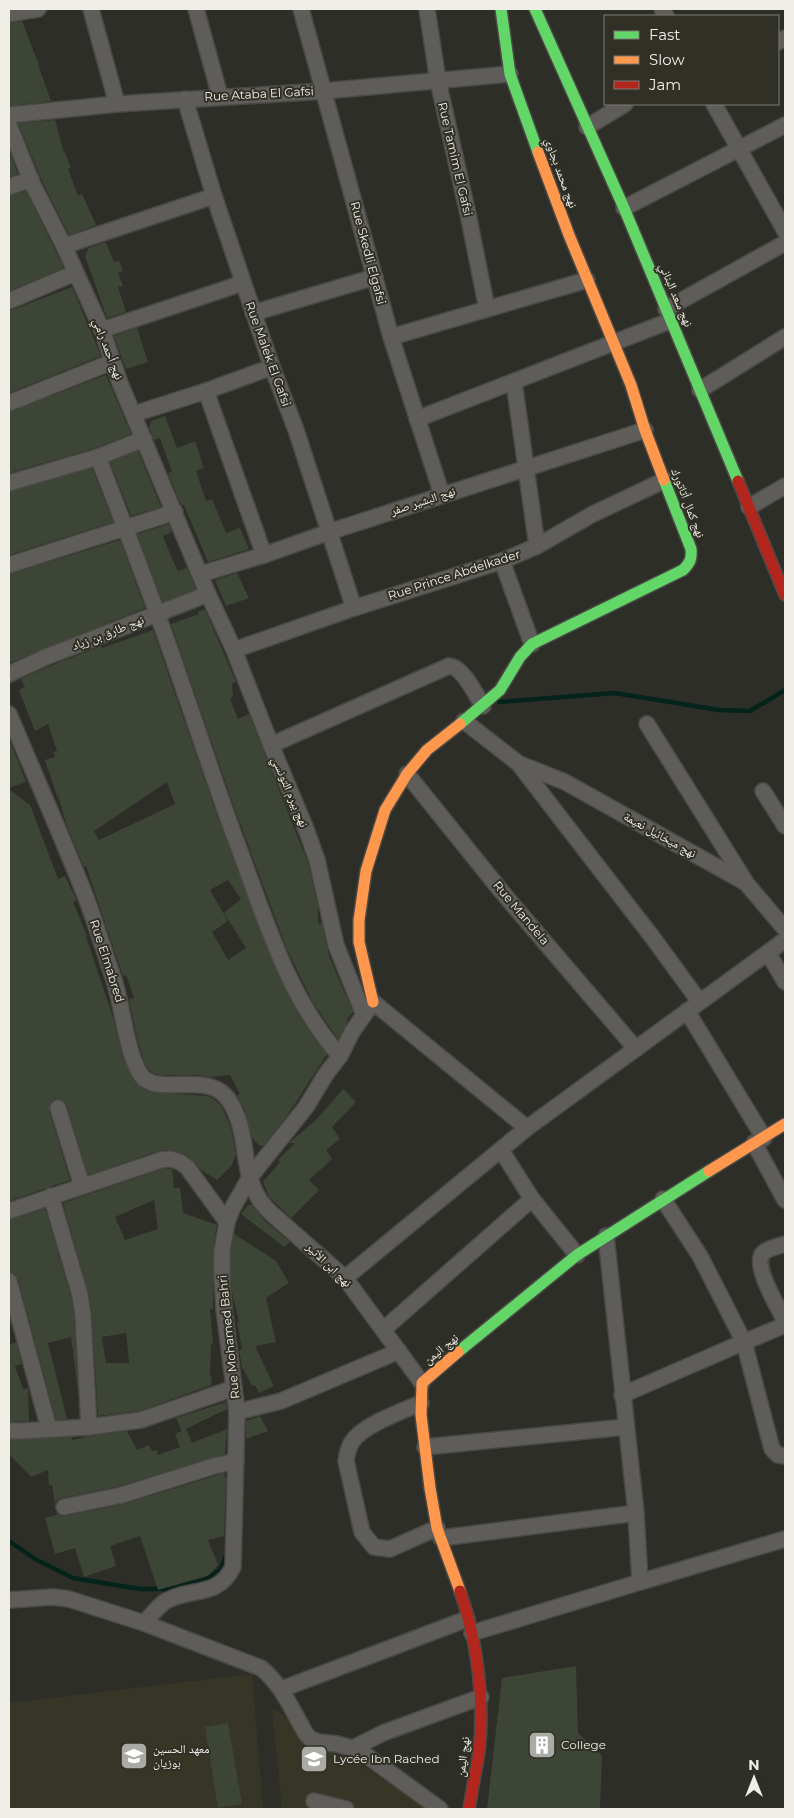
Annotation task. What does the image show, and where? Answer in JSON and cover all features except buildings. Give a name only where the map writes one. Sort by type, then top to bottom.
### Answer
[{"type":"street","points":[[9,14],[38,9]]},
{"type":"street","points":[[91,9],[117,104]]},
{"type":"street","points":[[196,9],[220,96]]},
{"type":"street","name":"Rue Skedli Elgafsi","points":[[300,9],[391,337],[442,495]]},
{"type":"street","name":"Rue Tamim El Gafsi","points":[[427,9],[438,81],[487,309]]},
{"type":"street","name":"نهج محمد بجاوي","points":[[501,9],[505,49],[510,74],[569,234],[613,342]]},
{"type":"street","name":"نهج سعد البناني","points":[[535,9],[624,208],[785,595]]},
{"type":"street","name":"Rue Ataba El Gafsi","points":[[9,115],[117,104],[220,96],[324,91],[510,74]]},
{"type":"street","name":"Rue Malek El Gafsi","points":[[185,100],[214,196],[253,313],[296,430],[354,608]]},
{"type":"street","points":[[587,127],[623,105]]},
{"type":"street","points":[[715,105],[785,231]]},
{"type":"street","name":"نهج أحمد رامي","points":[[9,125],[31,179],[102,330],[112,362],[201,574]]},
{"type":"street","points":[[624,208],[785,125]]},
{"type":"street","points":[[9,187],[31,179]]},
{"type":"street","points":[[64,246],[214,196]]},
{"type":"street","points":[[417,419],[613,342],[669,315],[785,243]]},
{"type":"street","points":[[9,301],[76,273]]},
{"type":"street","points":[[253,313],[374,276]]},
{"type":"street","points":[[391,337],[587,280]]},
{"type":"street","points":[[102,330],[243,283]]},
{"type":"street","points":[[700,390],[785,338]]},
{"type":"street","name":"نهج كمال أتاتورك","points":[[532,644],[683,570],[689,564],[692,557],[692,549],[645,430],[632,385],[613,342]]},
{"type":"street","points":[[9,403],[112,362]]},
{"type":"street","points":[[134,414],[272,367]]},
{"type":"street","points":[[514,382],[537,546]]},
{"type":"street","points":[[206,391],[264,555]]},
{"type":"street","name":"نهج البشير صفر","points":[[201,574],[645,430]]},
{"type":"street","points":[[9,483],[98,456],[144,439]]},
{"type":"street","points":[[98,456],[157,614],[219,793],[284,966],[300,999],[325,1039],[340,1056]]},
{"type":"street","name":"Rue Prince Abdelkader","points":[[234,650],[354,608],[502,561],[537,546],[593,514],[664,480]]},
{"type":"street","points":[[749,507],[785,486]]},
{"type":"street","points":[[9,565],[175,512]]},
{"type":"street","points":[[502,561],[532,644],[520,657],[500,690],[483,706],[427,750],[407,774],[385,810],[366,871],[360,911],[360,942],[373,1002],[527,1128]]},
{"type":"street","name":"نهج بيرم التونسي","points":[[201,574],[291,790],[317,860],[336,945],[364,1015]]},
{"type":"street","name":"نهج طارق بن زياد","points":[[9,674],[46,657],[208,594]]},
{"type":"street","points":[[271,745],[449,666],[453,666],[460,671],[483,706]]},
{"type":"street","name":"Rue Elmabred","points":[[9,714],[85,895],[119,992],[133,1058],[141,1074],[146,1080],[155,1083],[213,1086],[222,1092],[230,1100],[243,1132],[250,1177]]},
{"type":"street","points":[[464,721],[518,763],[653,938],[699,1001]]},
{"type":"street","points":[[647,724],[746,883]]},
{"type":"street","name":"نهج ميخائيل نعيمة","points":[[518,763],[565,782],[746,883],[785,929]]},
{"type":"street","name":"Rue Mandela","points":[[407,774],[502,892],[636,1049]]},
{"type":"street","points":[[763,791],[785,826]]},
{"type":"street","points":[[345,1278],[527,1128],[785,940]]},
{"type":"street","points":[[768,952],[785,982]]},
{"type":"street","name":"Rue Mohamed Bahri","points":[[144,1623],[166,1602],[219,1585],[231,1572],[234,1562],[237,1412],[222,1278],[222,1251],[227,1222],[250,1177],[306,1107],[326,1074],[340,1056],[352,1032],[373,1002]]},
{"type":"street","points":[[687,1011],[759,1140],[785,1200]]},
{"type":"street","points":[[58,1108],[82,1186]]},
{"type":"street","name":"نهج اليمن","points":[[469,1809],[479,1750],[481,1697],[470,1626],[464,1603],[439,1533],[425,1447],[421,1403],[422,1383],[577,1255],[663,1199],[785,1124]]},
{"type":"street","points":[[500,1150],[532,1199],[577,1255]]},
{"type":"street","points":[[9,1211],[138,1167],[171,1159],[187,1167],[227,1222]]},
{"type":"street","name":"نهج ابن الأثير","points":[[250,1177],[257,1196],[271,1213],[345,1278],[422,1383]]},
{"type":"street","points":[[51,1196],[80,1295],[83,1315],[89,1427]]},
{"type":"street","points":[[384,1329],[532,1199]]},
{"type":"street","points":[[663,1199],[700,1256],[744,1342],[772,1448],[778,1455],[785,1456]]},
{"type":"street","points":[[606,1236],[636,1513],[640,1582]]},
{"type":"street","points":[[785,1244],[764,1252],[761,1258],[761,1268],[767,1284],[785,1321]]},
{"type":"street","points":[[10,1290],[49,1429]]},
{"type":"street","points":[[622,1395],[785,1325]]},
{"type":"street","points":[[237,1412],[281,1401],[399,1351]]},
{"type":"street","points":[[9,1431],[23,1432],[89,1427],[141,1420],[234,1388]]},
{"type":"street","points":[[421,1403],[390,1416],[361,1433],[352,1440],[348,1450],[346,1460],[362,1532],[374,1547],[390,1549],[439,1533],[636,1513]]},
{"type":"street","points":[[425,1447],[626,1427]]},
{"type":"street","points":[[64,1507],[122,1495],[236,1461]]},
{"type":"street","points":[[282,1689],[470,1626],[640,1582],[785,1539]]},
{"type":"street","points":[[9,1600],[53,1597],[69,1599],[144,1623],[261,1668],[282,1689],[306,1734],[311,1739],[353,1748],[369,1756],[440,1809]]},
{"type":"street","points":[[353,1748],[383,1733],[481,1697]]},
{"type":"street","points":[[314,1801],[346,1809]]},
{"type":"shaded area","name":"معهد الحسين بوزيان","points":[[252,1674],[263,1809],[9,1809],[9,1703]]},
{"type":"shaded area","name":"Lycée Ibn Rached","points":[[272,1708],[430,1809],[282,1809]]},
{"type":"waterway","points":[[499,702],[615,693],[719,710],[750,711],[785,690]]},
{"type":"waterway","points":[[216,1248],[216,1231],[221,1222]]},
{"type":"waterway","points":[[9,1541],[35,1559],[73,1578],[140,1589],[171,1589],[205,1580],[220,1570],[227,1554]]},
{"type":"traffic: fast","points":[[501,9],[510,74],[538,152]]},
{"type":"traffic: fast","points":[[535,9],[624,208],[738,481]]},
{"type":"traffic: fast","points":[[460,724],[500,690],[520,657],[532,644],[683,570],[690,561],[691,549],[664,480]]},
{"type":"traffic: fast","points":[[458,1352],[577,1255],[709,1171]]},
{"type":"traffic: slow","points":[[538,152],[569,235],[631,385],[645,430],[664,480]]},
{"type":"traffic: slow","points":[[373,1002],[359,942],[359,920],[366,871],[385,810],[407,774],[427,750],[460,724]]},
{"type":"traffic: slow","points":[[709,1171],[785,1124]]},
{"type":"traffic: slow","points":[[458,1352],[422,1383],[421,1415],[437,1528],[460,1591]]},
{"type":"traffic: jam","points":[[738,481],[785,595]]},
{"type":"traffic: jam","points":[[460,1591],[475,1650],[481,1712],[479,1752],[469,1809]]},
{"type":"place","name":"College","points":[[542,1745]]},
{"type":"place","name":"معهد الحسين بوزيان","points":[[134,1756]]},
{"type":"place","name":"Lycée Ibn Rached","points":[[314,1759]]}]
